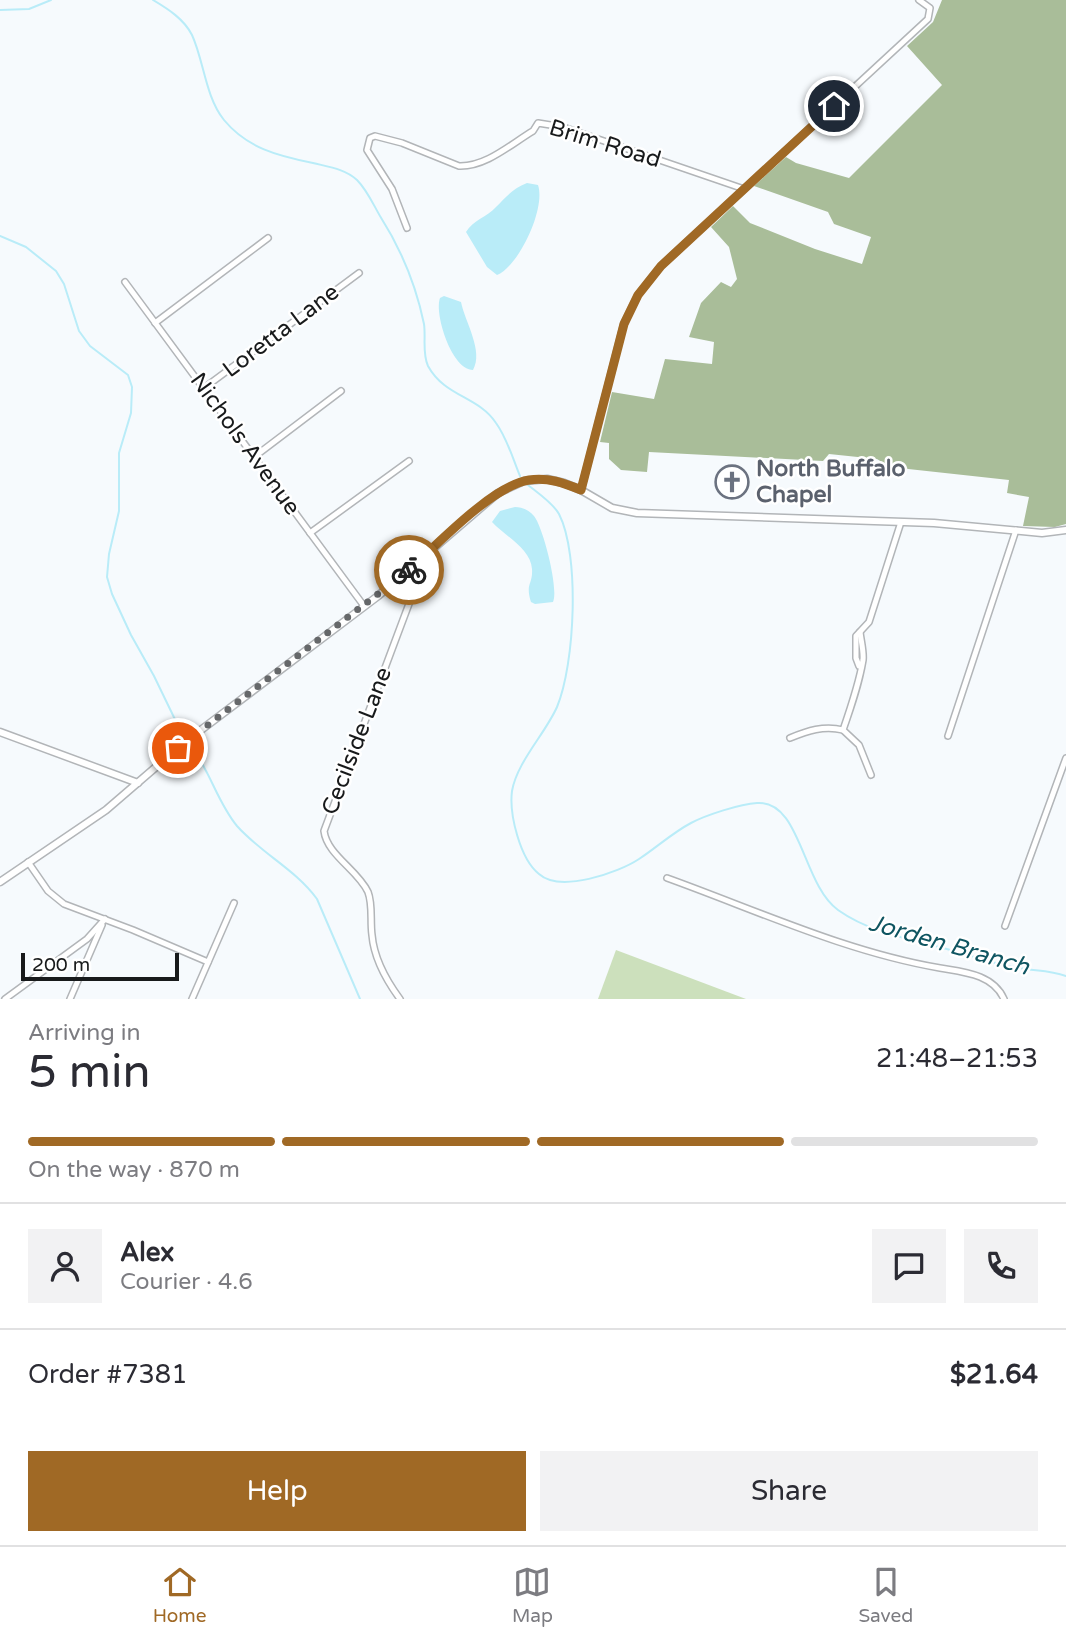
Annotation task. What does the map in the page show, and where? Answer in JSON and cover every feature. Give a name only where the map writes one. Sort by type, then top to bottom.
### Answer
[{"type":"street","points":[[581,490],[616,350],[632,306],[645,285],[661,266],[928,19],[930,8],[919,0]]},
{"type":"street","name":"Brim Road","points":[[407,228],[392,189],[367,150],[370,138],[375,136],[402,143],[459,166],[468,166],[483,162],[533,131],[538,123],[563,127],[744,189]]},
{"type":"street","points":[[155,323],[268,238]]},
{"type":"street","name":"Loretta Lane","points":[[204,388],[359,273]]},
{"type":"street","name":"Nichols Avenue","points":[[125,282],[364,606]]},
{"type":"street","points":[[254,457],[341,391]]},
{"type":"street","points":[[310,533],[409,461]]},
{"type":"street","points":[[0,882],[106,810],[194,734],[364,606],[489,499],[514,485],[547,479],[581,490],[612,508],[637,513],[901,522],[1042,533],[1066,530]]},
{"type":"street","points":[[843,730],[863,660],[858,634],[869,622],[901,522]]},
{"type":"street","points":[[948,736],[1016,530]]},
{"type":"street","name":"Cecilside Lane","points":[[400,999],[384,975],[375,951],[367,890],[327,842],[324,831],[428,553]]},
{"type":"street","points":[[790,737],[820,728],[843,730],[859,745],[871,775]]},
{"type":"street","points":[[0,732],[138,783]]},
{"type":"street","points":[[1005,926],[1066,758]]},
{"type":"street","points":[[28,862],[58,901],[208,962]]},
{"type":"street","points":[[667,878],[816,934],[926,965],[973,973],[991,983],[1004,999]]},
{"type":"street","points":[[192,999],[234,903]]},
{"type":"street","points":[[5,999],[87,939],[105,919]]},
{"type":"street","points":[[70,999],[105,919]]},
{"type":"green space","points":[[942,0],[1066,0],[1066,524],[1055,527],[1023,526],[1029,497],[1007,493],[1009,480],[890,467],[877,459],[829,454],[823,461],[649,452],[647,472],[621,470],[609,459],[609,443],[600,442],[612,392],[654,399],[665,359],[712,364],[714,342],[689,337],[701,303],[721,282],[731,287],[737,279],[729,247],[711,227],[733,206],[750,223],[862,264],[871,237],[834,224],[828,212],[754,186],[786,157],[796,163],[849,178],[942,85],[907,46],[933,22]]},
{"type":"green space","points":[[616,950],[746,999],[598,999]]},
{"type":"water","points":[[527,183],[538,185],[538,208],[534,221],[522,249],[497,275],[487,267],[466,232],[514,190]]},
{"type":"water","points":[[444,296],[461,302],[475,345],[476,362],[473,370],[465,368],[458,361],[446,340],[439,306],[440,298]]},
{"type":"water","points":[[515,507],[528,511],[538,522],[552,572],[553,602],[531,602],[531,562],[522,549],[492,522],[500,511]]},
{"type":"waterway","name":"Jorden Branch","points":[[0,10],[29,9],[51,0]]},
{"type":"waterway","name":"Jorden Branch","points":[[153,0],[175,15],[189,29],[213,100],[233,130],[264,149],[331,167],[352,176],[361,184],[395,241],[412,281],[424,324],[428,366],[443,384],[489,414],[503,435],[520,476]]},
{"type":"waterway","points":[[0,236],[26,247],[56,271],[64,284],[79,331],[90,346],[128,375],[132,387],[131,413],[119,453],[119,511],[109,554],[107,577],[131,635],[183,736]]},
{"type":"waterway","name":"Jorden Branch","points":[[528,485],[556,510],[566,532],[573,610],[568,664],[557,707],[519,769],[512,791],[512,812],[517,836],[526,858],[539,874],[561,882],[604,875],[630,864],[684,827],[705,817],[757,803],[772,806],[783,815],[826,898],[838,910],[853,919],[884,932],[994,963],[1066,976]]},
{"type":"waterway","points":[[190,745],[237,826],[299,879],[317,899],[360,999]]},
{"type":"way so far","points":[[178,748],[409,570]]},
{"type":"place","name":"North Buffalo Chapel","points":[[732,482]]},
{"type":"route","points":[[409,570],[489,499],[514,485],[547,479],[581,490],[624,324],[645,285],[661,266],[834,106]]}]
